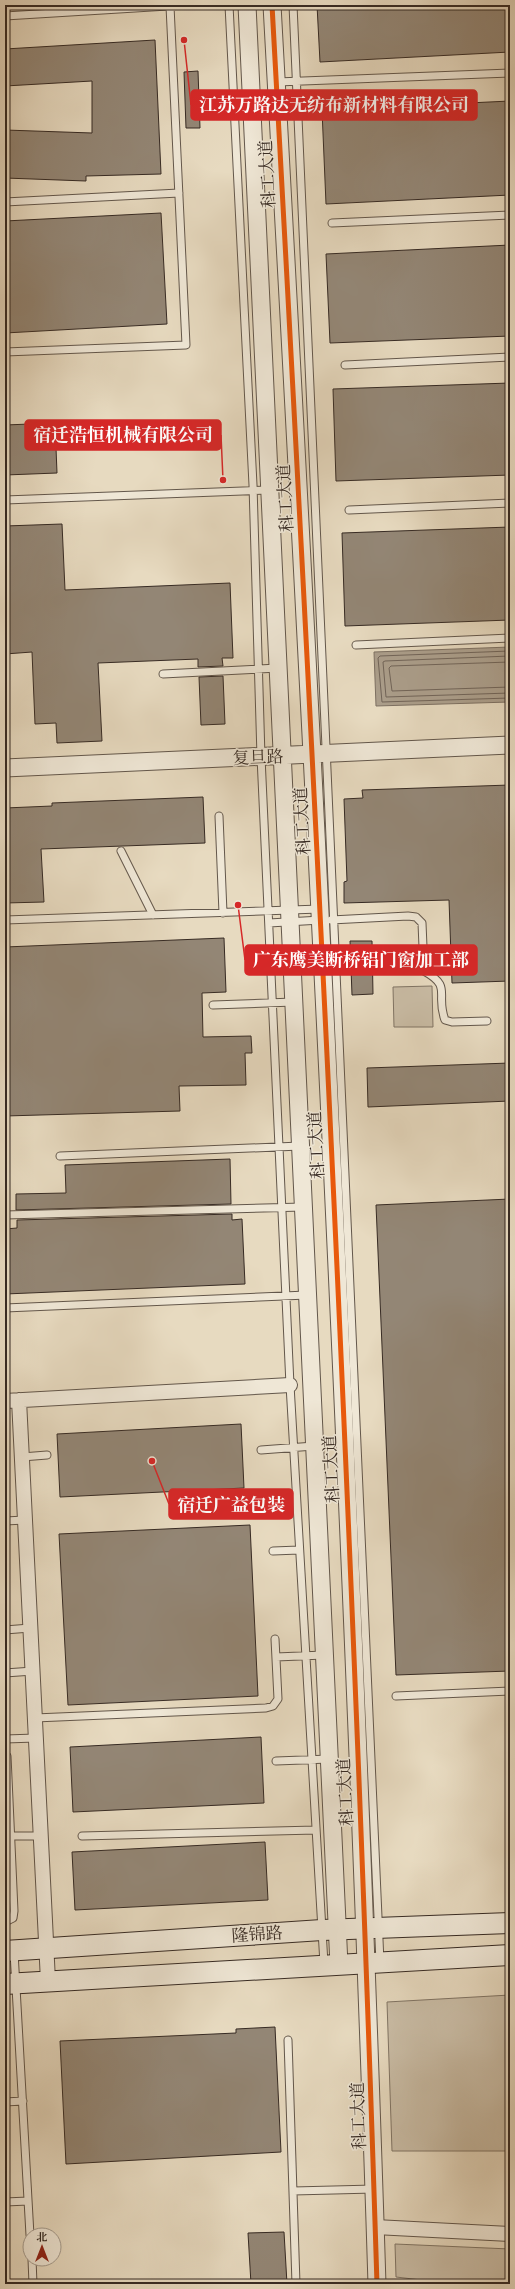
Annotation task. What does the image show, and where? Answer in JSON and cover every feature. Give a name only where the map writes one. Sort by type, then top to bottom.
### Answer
[{"type":"main road","name":"隆锦路","points":[[10,1950],[330,1930],[510,1922]]},
{"type":"main road","name":"隆锦路","points":[[10,1983],[510,1955]]},
{"type":"street","name":"科工大道","points":[[247,5],[261,490],[278,668],[329,1759],[331,1965]]},
{"type":"street","name":"科工大道","points":[[272,5],[320,754],[325,916],[374,1963],[374,2189],[377,2284]]},
{"type":"street","name":"复旦路","points":[[5,768],[510,746]]},
{"type":"street","points":[[48,1981],[22,1457],[12,1401],[290,1385]]},
{"type":"street","points":[[376,2227],[510,2234]]},
{"type":"lane","points":[[5,16],[184,5]]},
{"type":"lane","points":[[229,5],[261,490],[258,669],[293,1447],[316,1830],[330,1930]]},
{"type":"lane","points":[[293,5],[297,82],[320,754]]},
{"type":"lane","points":[[5,352],[186,345],[170,6]]},
{"type":"lane","points":[[276,82],[510,72]]},
{"type":"lane","points":[[5,202],[179,193]]},
{"type":"lane","points":[[332,222],[510,215]]},
{"type":"lane","points":[[345,365],[510,357]]},
{"type":"lane","points":[[5,500],[261,490]]},
{"type":"lane","points":[[349,510],[510,503]]},
{"type":"lane","points":[[356,645],[510,638]]},
{"type":"lane","points":[[163,674],[278,668]]},
{"type":"lane","points":[[219,816],[223,912]]},
{"type":"lane","points":[[121,851],[154,915]]},
{"type":"lane","points":[[5,920],[268,911],[289,916],[416,917],[422,923],[424,971],[437,978],[441,986],[442,1012],[445,1020],[452,1022],[487,1021]]},
{"type":"lane","points":[[269,923],[289,916],[325,916]]},
{"type":"lane","points":[[213,1005],[293,1002]]},
{"type":"lane","points":[[60,1156],[300,1146]]},
{"type":"lane","points":[[5,1215],[303,1207]]},
{"type":"lane","points":[[5,1308],[307,1295]]},
{"type":"lane","points":[[261,1450],[314,1446]]},
{"type":"lane","points":[[22,1457],[47,1455]]},
{"type":"lane","points":[[5,1521],[25,1520]]},
{"type":"lane","points":[[273,1551],[300,1550]]},
{"type":"lane","points":[[5,1630],[30,1628]]},
{"type":"lane","points":[[35,1718],[266,1708],[273,1706],[278,1699],[275,1639]]},
{"type":"lane","points":[[276,1657],[324,1655]]},
{"type":"lane","points":[[5,1673],[32,1671]]},
{"type":"lane","points":[[396,1696],[510,1691]]},
{"type":"lane","points":[[5,1739],[36,1738]]},
{"type":"lane","points":[[5,1922],[14,1918],[7,1756]]},
{"type":"lane","points":[[276,1762],[329,1759]]},
{"type":"lane","points":[[82,1836],[316,1830]]},
{"type":"lane","points":[[11,1836],[40,1836]]},
{"type":"lane","points":[[10,1950],[10,1983],[23,2101],[30,2227]]},
{"type":"lane","points":[[288,2040],[296,2284]]},
{"type":"lane","points":[[5,2102],[23,2101]]},
{"type":"lane","points":[[293,2191],[374,2189]]},
{"type":"lane","points":[[5,2202],[28,2201]]},
{"type":"lane","points":[[32,2267],[33,2284]]},
{"type":"shaded area","points":[[432,986],[433,1027],[394,1027],[393,987]]},
{"type":"shaded area","points":[[510,1995],[510,2151],[392,2151],[387,2002]]},
{"type":"shaded area","points":[[395,2244],[510,2249],[510,2284],[455,2284],[396,2277]]},
{"type":"water","points":[[510,647],[510,702],[376,706],[374,652]]},
{"type":"building","points":[[317,5],[510,5],[510,52],[320,62]]},
{"type":"building","points":[[155,40],[161,174],[86,176],[86,181],[5,178],[5,130],[92,133],[92,81],[5,86],[5,49]]},
{"type":"building","points":[[198,71],[200,128],[186,128],[184,72]]},
{"type":"building","points":[[510,101],[510,195],[326,204],[322,110]]},
{"type":"building","points":[[161,213],[167,324],[5,333],[5,221]]},
{"type":"building","points":[[510,245],[510,336],[330,343],[326,254]]},
{"type":"building","points":[[510,383],[510,475],[336,481],[333,389]]},
{"type":"building","points":[[55,423],[57,473],[5,475],[5,425]]},
{"type":"building","points":[[62,524],[65,590],[230,583],[233,658],[222,658],[223,666],[198,667],[198,659],[98,663],[102,741],[57,743],[56,723],[35,724],[32,652],[5,654],[5,526]]},
{"type":"building","points":[[510,527],[510,620],[345,626],[342,533]]},
{"type":"building","points":[[223,676],[225,724],[201,725],[199,677]]},
{"type":"building","points":[[510,785],[510,981],[452,983],[449,900],[344,903],[344,882],[347,881],[344,799],[363,798],[362,790]]},
{"type":"building","points":[[203,797],[205,843],[41,849],[44,902],[5,903],[5,808],[52,806],[52,803]]},
{"type":"building","points":[[224,938],[226,992],[202,993],[203,1037],[251,1036],[252,1053],[245,1053],[246,1085],[179,1086],[180,1111],[5,1116],[5,947]]},
{"type":"building","points":[[350,941],[372,941],[373,994],[352,995]]},
{"type":"building","points":[[510,1063],[510,1101],[368,1107],[367,1068]]},
{"type":"building","points":[[230,1159],[231,1204],[16,1210],[16,1194],[66,1193],[65,1165]]},
{"type":"building","points":[[510,1199],[510,1671],[396,1675],[376,1205]]},
{"type":"building","points":[[232,1214],[232,1220],[242,1219],[245,1284],[5,1294],[5,1229],[17,1228],[17,1220]]},
{"type":"building","points":[[241,1424],[244,1488],[60,1497],[57,1434]]},
{"type":"building","points":[[250,1525],[258,1696],[68,1705],[59,1534]]},
{"type":"building","points":[[261,1737],[264,1803],[73,1812],[70,1747]]},
{"type":"building","points":[[265,1842],[268,1900],[75,1910],[72,1852]]},
{"type":"building","points":[[275,2027],[281,2152],[66,2164],[60,2041],[236,2033],[236,2029]]},
{"type":"building","points":[[284,2232],[287,2284],[251,2284],[248,2233]]},
{"type":"cycle path","points":[[272,5],[303,574],[331,1144],[356,1714],[377,2284]]},
{"type":"place","name":"江苏万路达无纺布新材料有限公司","points":[[184,40]]},
{"type":"place","name":"宿迁浩恒机械有限公司","points":[[223,480]]},
{"type":"place","name":"广东鹰美断桥铝门窗加工部","points":[[238,905]]},
{"type":"place","name":"宿迁广益包装","points":[[152,1461]]}]
